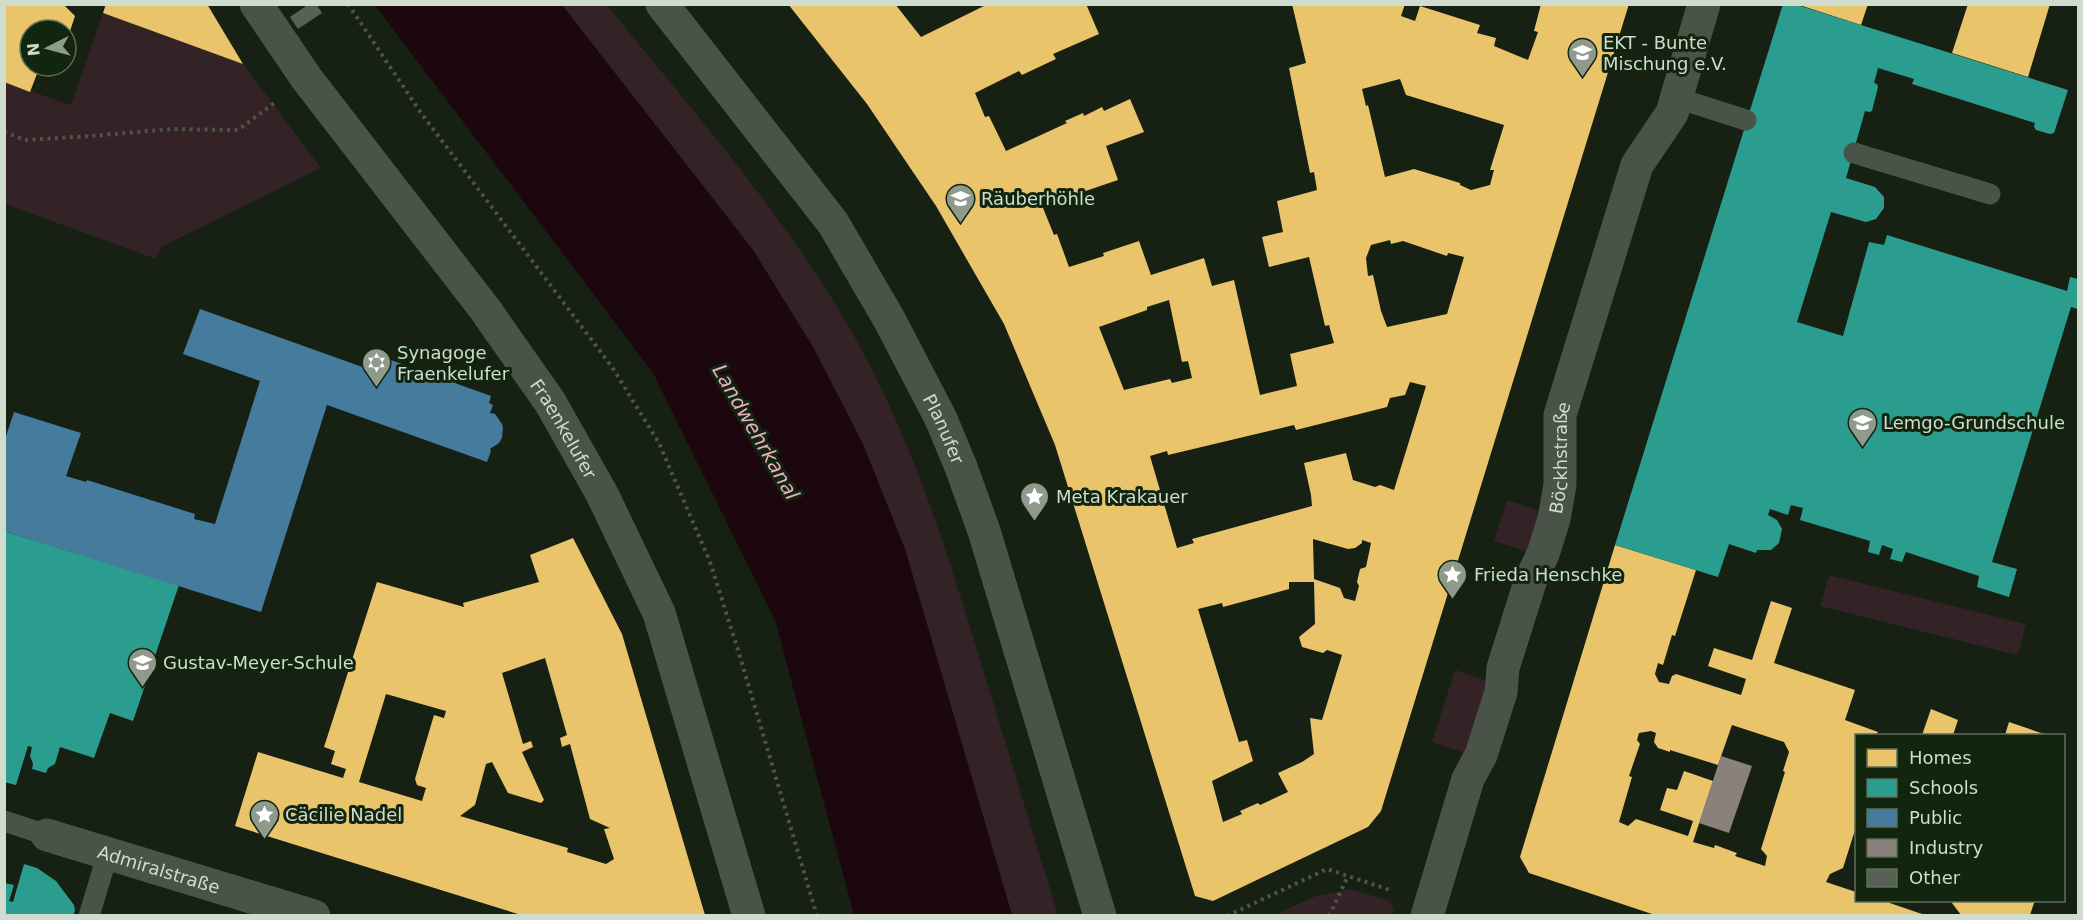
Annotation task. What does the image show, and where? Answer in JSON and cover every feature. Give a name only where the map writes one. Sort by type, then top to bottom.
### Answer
[{"type":"street","name":"Fraenkelufer","points":[[256,4],[307,79],[484,308],[550,402],[602,494],[659,614],[749,915]]},
{"type":"street","name":"Planufer","points":[[662,4],[833,223],[889,319],[941,419],[984,531],[1100,915]]},
{"type":"street","name":"Böckhstraße","points":[[1427,915],[1468,779],[1482,755],[1501,692],[1503,668],[1531,579],[1544,554],[1554,519],[1560,485],[1560,415],[1621,214],[1637,165],[1672,113],[1704,4]]},
{"type":"street","name":"Admiralstraße","points":[[47,835],[314,915]]},
{"type":"lane","points":[[1677,98],[1746,120]]},
{"type":"lane","points":[[1854,153],[1990,194]]},
{"type":"lane","name":"Admiralstraße","points":[[4,821],[47,835]]},
{"type":"lane","points":[[89,915],[108,853]]},
{"type":"path","points":[[4,132],[25,140],[172,129],[238,130],[307,79]]},
{"type":"path","points":[[1227,915],[1327,868],[1396,891]]},
{"type":"path","points":[[1329,915],[1348,876]]},
{"type":"shaded area","points":[[562,5],[607,5],[703,122],[795,242],[823,284],[871,367],[908,449],[940,534],[1058,915],[1012,915],[905,549],[863,444],[813,347],[753,250]]},
{"type":"shaded area","points":[[103,13],[243,64],[321,168],[161,247],[156,259],[5,204],[4,82],[71,105]]},
{"type":"shaded area","points":[[1507,500],[1540,511],[1532,551],[1494,541]]},
{"type":"shaded area","points":[[1829,575],[2026,624],[2018,655],[1820,606]]},
{"type":"shaded area","points":[[1455,670],[1482,679],[1491,685],[1464,753],[1432,742]]},
{"type":"shaded area","points":[[1350,889],[1390,901],[1394,909],[1393,915],[1274,915],[1313,897]]},
{"type":"water","name":"Landwehrkanal","points":[[375,5],[562,5],[753,250],[813,347],[863,444],[905,549],[1012,915],[854,915],[775,620],[653,373]]},
{"type":"building: Homes","points":[[4,4],[63,4],[74,18],[18,18],[18,78],[35,78],[30,92],[4,82]]},
{"type":"building: Homes","points":[[106,4],[207,4],[243,64],[103,13]]},
{"type":"building: Homes","points":[[788,4],[895,4],[921,37],[988,4],[1086,4],[1099,34],[1053,54],[1056,59],[1022,75],[1019,71],[975,93],[985,117],[989,116],[1006,151],[1067,123],[1065,121],[1083,113],[1084,116],[1102,107],[1104,111],[1130,99],[1144,132],[1106,146],[1118,180],[1059,200],[1057,197],[1041,203],[1054,235],[1057,234],[1069,267],[1104,256],[1103,253],[1139,241],[1151,275],[1204,258],[1212,286],[1234,280],[1260,395],[1297,386],[1290,354],[1334,343],[1329,325],[1325,326],[1309,257],[1269,267],[1262,237],[1283,232],[1277,201],[1317,190],[1314,172],[1310,173],[1289,68],[1306,63],[1292,4],[1405,4],[1401,16],[1415,21],[1420,6],[1480,25],[1477,33],[1496,38],[1494,46],[1528,60],[1538,32],[1534,31],[1541,4],[1629,4],[1381,811],[1368,827],[1213,901],[1195,896],[1055,445],[1004,324],[936,206],[867,104]],"holes":[[[1400,79],[1406,95],[1504,125],[1490,170],[1494,170],[1490,185],[1471,190],[1460,183],[1414,169],[1385,177],[1362,89]],[[1390,240],[1391,244],[1403,241],[1447,256],[1448,253],[1464,257],[1447,314],[1387,327],[1373,275],[1368,276],[1366,258],[1371,245]],[[1169,300],[1182,362],[1188,361],[1192,378],[1172,383],[1170,379],[1124,390],[1099,327],[1147,310],[1147,307]],[[1410,382],[1426,386],[1394,490],[1353,480],[1346,453],[1304,463],[1312,506],[1192,539],[1194,543],[1177,548],[1150,456],[1167,451],[1168,455],[1294,425],[1296,430],[1387,407],[1390,398],[1405,395]],[[1313,539],[1348,549],[1355,548],[1362,543],[1362,540],[1371,543],[1366,567],[1360,569],[1355,601],[1344,598],[1340,588],[1314,579]],[[1289,582],[1314,582],[1315,624],[1299,637],[1302,647],[1323,653],[1327,650],[1342,655],[1322,720],[1310,718],[1314,754],[1278,773],[1288,792],[1240,811],[1242,814],[1223,822],[1212,781],[1253,761],[1247,740],[1239,742],[1198,609],[1222,603],[1223,607],[1289,589]]]},
{"type":"building: Homes","points":[[1796,4],[1868,4],[1861,25]]},
{"type":"building: Homes","points":[[1968,4],[2050,4],[2028,77],[1952,53]]},
{"type":"building: Homes","points":[[573,538],[622,634],[705,915],[521,915],[235,826],[258,752],[343,778],[346,769],[331,764],[335,751],[324,747],[377,582],[464,607],[463,603],[539,582],[530,555]],"holes":[[[545,658],[567,735],[560,738],[562,747],[570,744],[590,819],[610,828],[604,829],[614,859],[606,864],[567,852],[568,848],[460,816],[475,805],[486,764],[492,762],[508,793],[541,803],[544,800],[522,752],[533,747],[531,741],[523,744],[502,673]],[[386,694],[446,711],[444,718],[434,715],[415,779],[417,785],[426,788],[422,801],[359,782]]]},
{"type":"building: Homes","points":[[1615,545],[1696,570],[1675,636],[1672,635],[1663,665],[1658,663],[1655,674],[1659,682],[1669,684],[1672,676],[1676,674],[1741,695],[1746,679],[1708,666],[1714,648],[1752,660],[1771,601],[1792,608],[1774,663],[1855,690],[1845,720],[1878,732],[1877,734],[1855,734],[1855,830],[1843,868],[1830,874],[1826,882],[1855,892],[1855,902],[1887,902],[1925,915],[1655,915],[1529,873],[1520,857]],"holes":[[[1732,725],[1784,742],[1789,752],[1761,849],[1767,856],[1765,866],[1735,856],[1737,853],[1715,845],[1714,848],[1693,842],[1713,781],[1684,771],[1677,790],[1667,788],[1660,810],[1693,821],[1688,836],[1636,819],[1628,826],[1619,822],[1632,777],[1629,776],[1640,744],[1637,740],[1639,733],[1651,731],[1656,733],[1654,742],[1658,748],[1718,765]]]},
{"type":"building: Homes","points":[[1931,709],[1958,720],[1953,734],[1922,734]]},
{"type":"building: Homes","points":[[2009,722],[2044,734],[2005,734]]},
{"type":"building: Homes","points":[[2034,902],[2030,915],[1961,915],[1952,903]]},
{"type":"building: Schools","name":"Lemgo-Grundschule","points":[[1783,4],[1794,4],[2068,90],[2054,133],[2050,134],[2036,130],[2035,123],[1912,84],[1914,79],[1878,68],[1874,83],[1878,87],[1872,111],[1865,111],[1846,178],[1875,187],[1884,197],[1884,208],[1876,219],[1866,222],[1831,212],[1797,322],[1843,336],[1869,242],[1884,245],[1887,235],[2067,291],[2070,277],[2078,279],[2078,309],[2071,307],[1992,562],[2017,569],[2009,597],[1977,587],[1979,576],[1906,552],[1902,562],[1890,559],[1893,549],[1882,545],[1879,555],[1868,552],[1870,541],[1800,520],[1803,508],[1791,505],[1788,515],[1770,509],[1768,515],[1777,520],[1782,529],[1779,543],[1771,550],[1757,550],[1756,553],[1729,544],[1718,577],[1615,545]]},
{"type":"building: Schools","points":[[4,531],[179,585],[133,721],[110,713],[94,758],[60,747],[55,764],[48,768],[46,773],[32,769],[30,756],[32,747],[28,746],[16,785],[4,782]]},
{"type":"building: Schools","points":[[24,864],[37,868],[56,881],[74,905],[73,916],[4,916],[4,883],[14,885],[9,901],[13,902]]},
{"type":"building: Public","points":[[200,309],[382,374],[388,359],[491,396],[489,403],[493,405],[490,413],[495,414],[502,424],[502,438],[490,449],[487,462],[327,405],[261,612],[4,531],[4,442],[14,412],[81,433],[66,476],[86,482],[87,480],[195,514],[194,519],[215,524],[260,381],[183,354]]},
{"type":"building: Industry","points":[[1721,756],[1752,766],[1729,833],[1699,823]]},
{"type":"building: Other","points":[[309,4],[316,4],[322,13],[298,29],[290,17]]},
{"type":"place","name":"EKT - Bunte Mischung e.V.","points":[[1582,78]]},
{"type":"place","name":"Räuberhöhle","points":[[960,224]]},
{"type":"place","name":"Synagoge Fraenkelufer","points":[[376,388]]},
{"type":"place","name":"Lemgo-Grundschule","points":[[1862,448]]},
{"type":"place","name":"Meta Krakauer","points":[[1035,522]]},
{"type":"place","name":"Frieda Henschke","points":[[1453,600]]},
{"type":"place","name":"Gustav-Meyer-Schule","points":[[142,688]]},
{"type":"place","name":"Cäcilie Nadel","points":[[264,840]]}]
